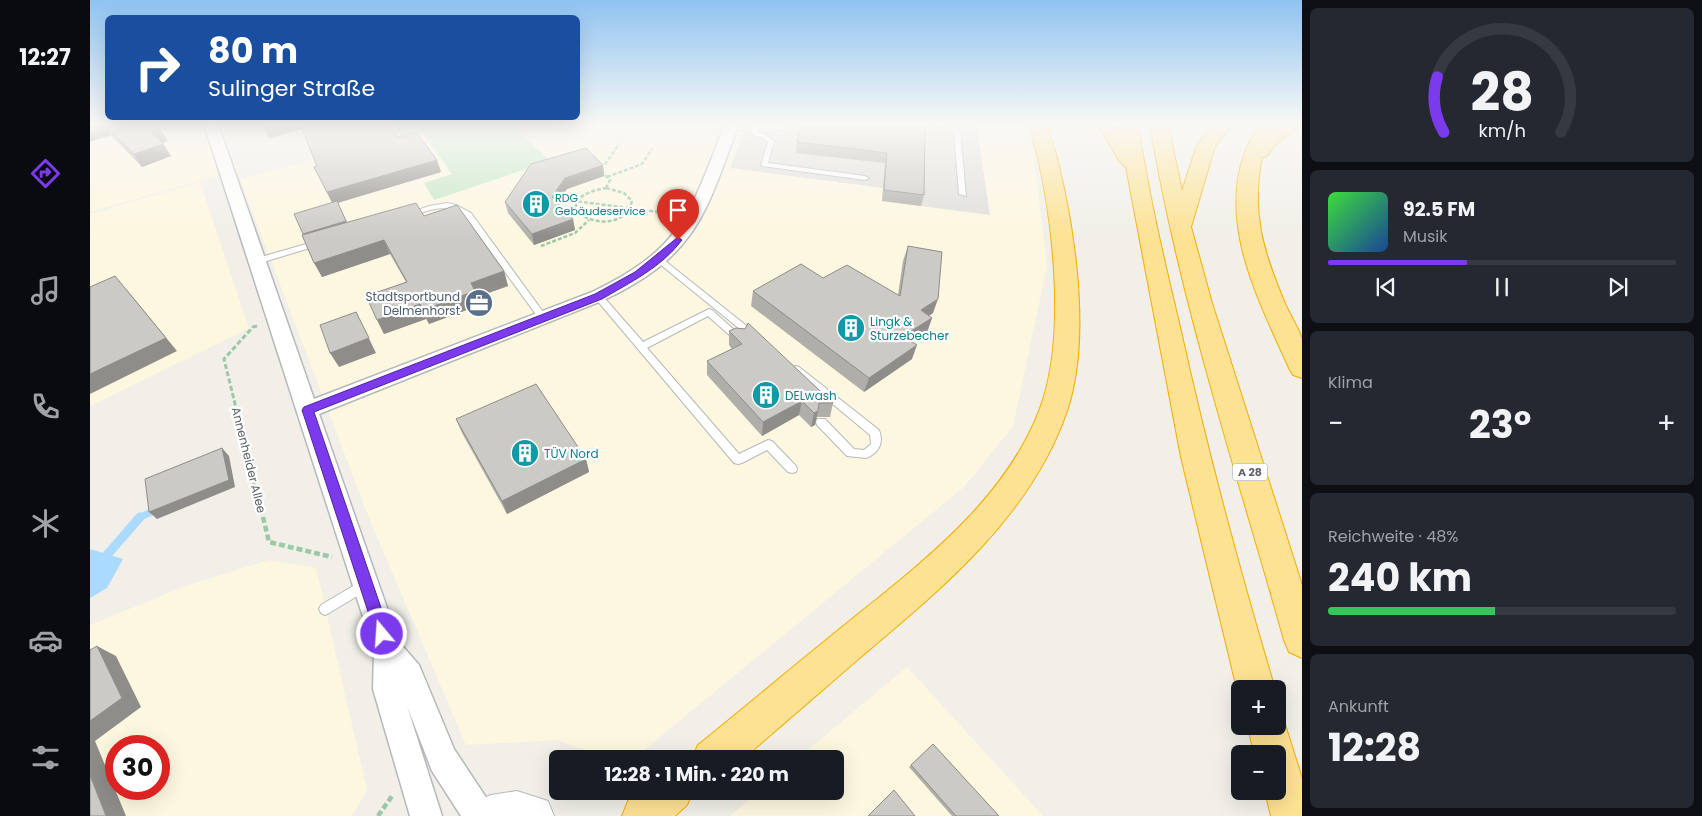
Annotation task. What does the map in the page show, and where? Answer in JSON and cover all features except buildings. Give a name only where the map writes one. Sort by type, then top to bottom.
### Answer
[{"type":"highway","points":[[723,750],[922,584],[967,538],[1022,472],[1052,411],[1064,365],[1067,318],[1057,203],[1049,162]]},
{"type":"highway","points":[[1057,203],[1058,162]]},
{"type":"highway","points":[[1130,162],[1135,170]]},
{"type":"highway","points":[[1134,162],[1178,379],[1235,614],[1253,680]]},
{"type":"highway","name":"A 28","points":[[1167,162],[1180,227],[1200,303],[1302,640]]},
{"type":"highway","points":[[1180,227],[1201,162]]},
{"type":"highway","points":[[1251,163],[1246,192],[1246,216],[1252,244],[1272,302],[1302,368]]},
{"type":"highway","points":[[1286,794],[1292,816]]},
{"type":"highway","points":[[644,816],[663,800]]},
{"type":"main road","points":[[491,816],[517,812],[533,816]]},
{"type":"street","points":[[224,162],[388,651],[387,689],[426,816]]},
{"type":"street","points":[[308,410],[618,287],[659,259],[695,217],[717,162]]},
{"type":"street","points":[[388,651],[409,675],[444,760],[480,816]]},
{"type":"lane","points":[[765,162],[764,165],[865,178]]},
{"type":"lane","points":[[960,162],[963,194]]},
{"type":"lane","points":[[402,217],[446,205],[459,207],[468,216],[543,318]]},
{"type":"lane","points":[[257,261],[330,239]]},
{"type":"lane","points":[[659,259],[767,346]]},
{"type":"lane","points":[[598,296],[738,460],[768,444],[792,470]]},
{"type":"lane","points":[[641,347],[709,312],[740,340]]},
{"type":"lane","points":[[790,365],[876,433],[876,446],[866,454],[851,453],[821,422]]},
{"type":"lane","points":[[325,609],[366,584]]},
{"type":"path","points":[[606,162],[598,167],[610,180],[606,188]]},
{"type":"path","points":[[607,177],[643,162]]},
{"type":"path","points":[[606,188],[628,195],[632,201],[632,208],[623,216],[613,220],[589,220],[576,211],[576,201],[592,190],[606,188]]},
{"type":"path","points":[[560,199],[695,217]]},
{"type":"path","points":[[541,246],[576,233],[589,220]]},
{"type":"path","name":"Annenheider Allee","points":[[277,319],[252,327],[224,359],[269,542],[331,557],[354,548]]},
{"type":"shaded area","points":[[90,162],[234,162],[237,170],[90,212]]},
{"type":"shaded area","points":[[304,162],[443,162],[452,175],[425,183],[434,199],[543,162],[1034,162],[1047,266],[1013,426],[965,486],[644,750],[585,750],[556,740],[466,745],[369,518],[240,179]]},
{"type":"shaded area","points":[[732,162],[982,162],[990,215],[882,201],[883,188],[730,168]]},
{"type":"shaded area","points":[[200,182],[249,328],[90,406],[90,214]]},
{"type":"shaded area","points":[[269,560],[316,568],[367,790],[352,816],[90,816],[90,625],[186,586]]},
{"type":"shaded area","points":[[907,667],[1043,816],[730,816],[749,800],[844,800],[844,750],[808,750]]},
{"type":"green space","points":[[444,162],[547,162],[434,200],[424,183],[452,174]]},
{"type":"water","points":[[90,549],[123,559],[107,588],[90,598]]},
{"type":"waterway","points":[[140,517],[156,510]]},
{"type":"waterway","points":[[107,555],[140,517]]},
{"type":"place","name":"RDG Gebäudeservice","points":[[536,204]]},
{"type":"place","name":"Stadtsportbund Delmenhorst","points":[[479,303]]},
{"type":"place","name":"Lingk & Sturzebecher","points":[[851,328]]},
{"type":"place","name":"DELwash","points":[[766,395]]},
{"type":"place","name":"TÜV Nord","points":[[525,453]]},
{"type":"route","points":[[382,634],[308,410],[618,287],[666,253],[678,240]]}]
